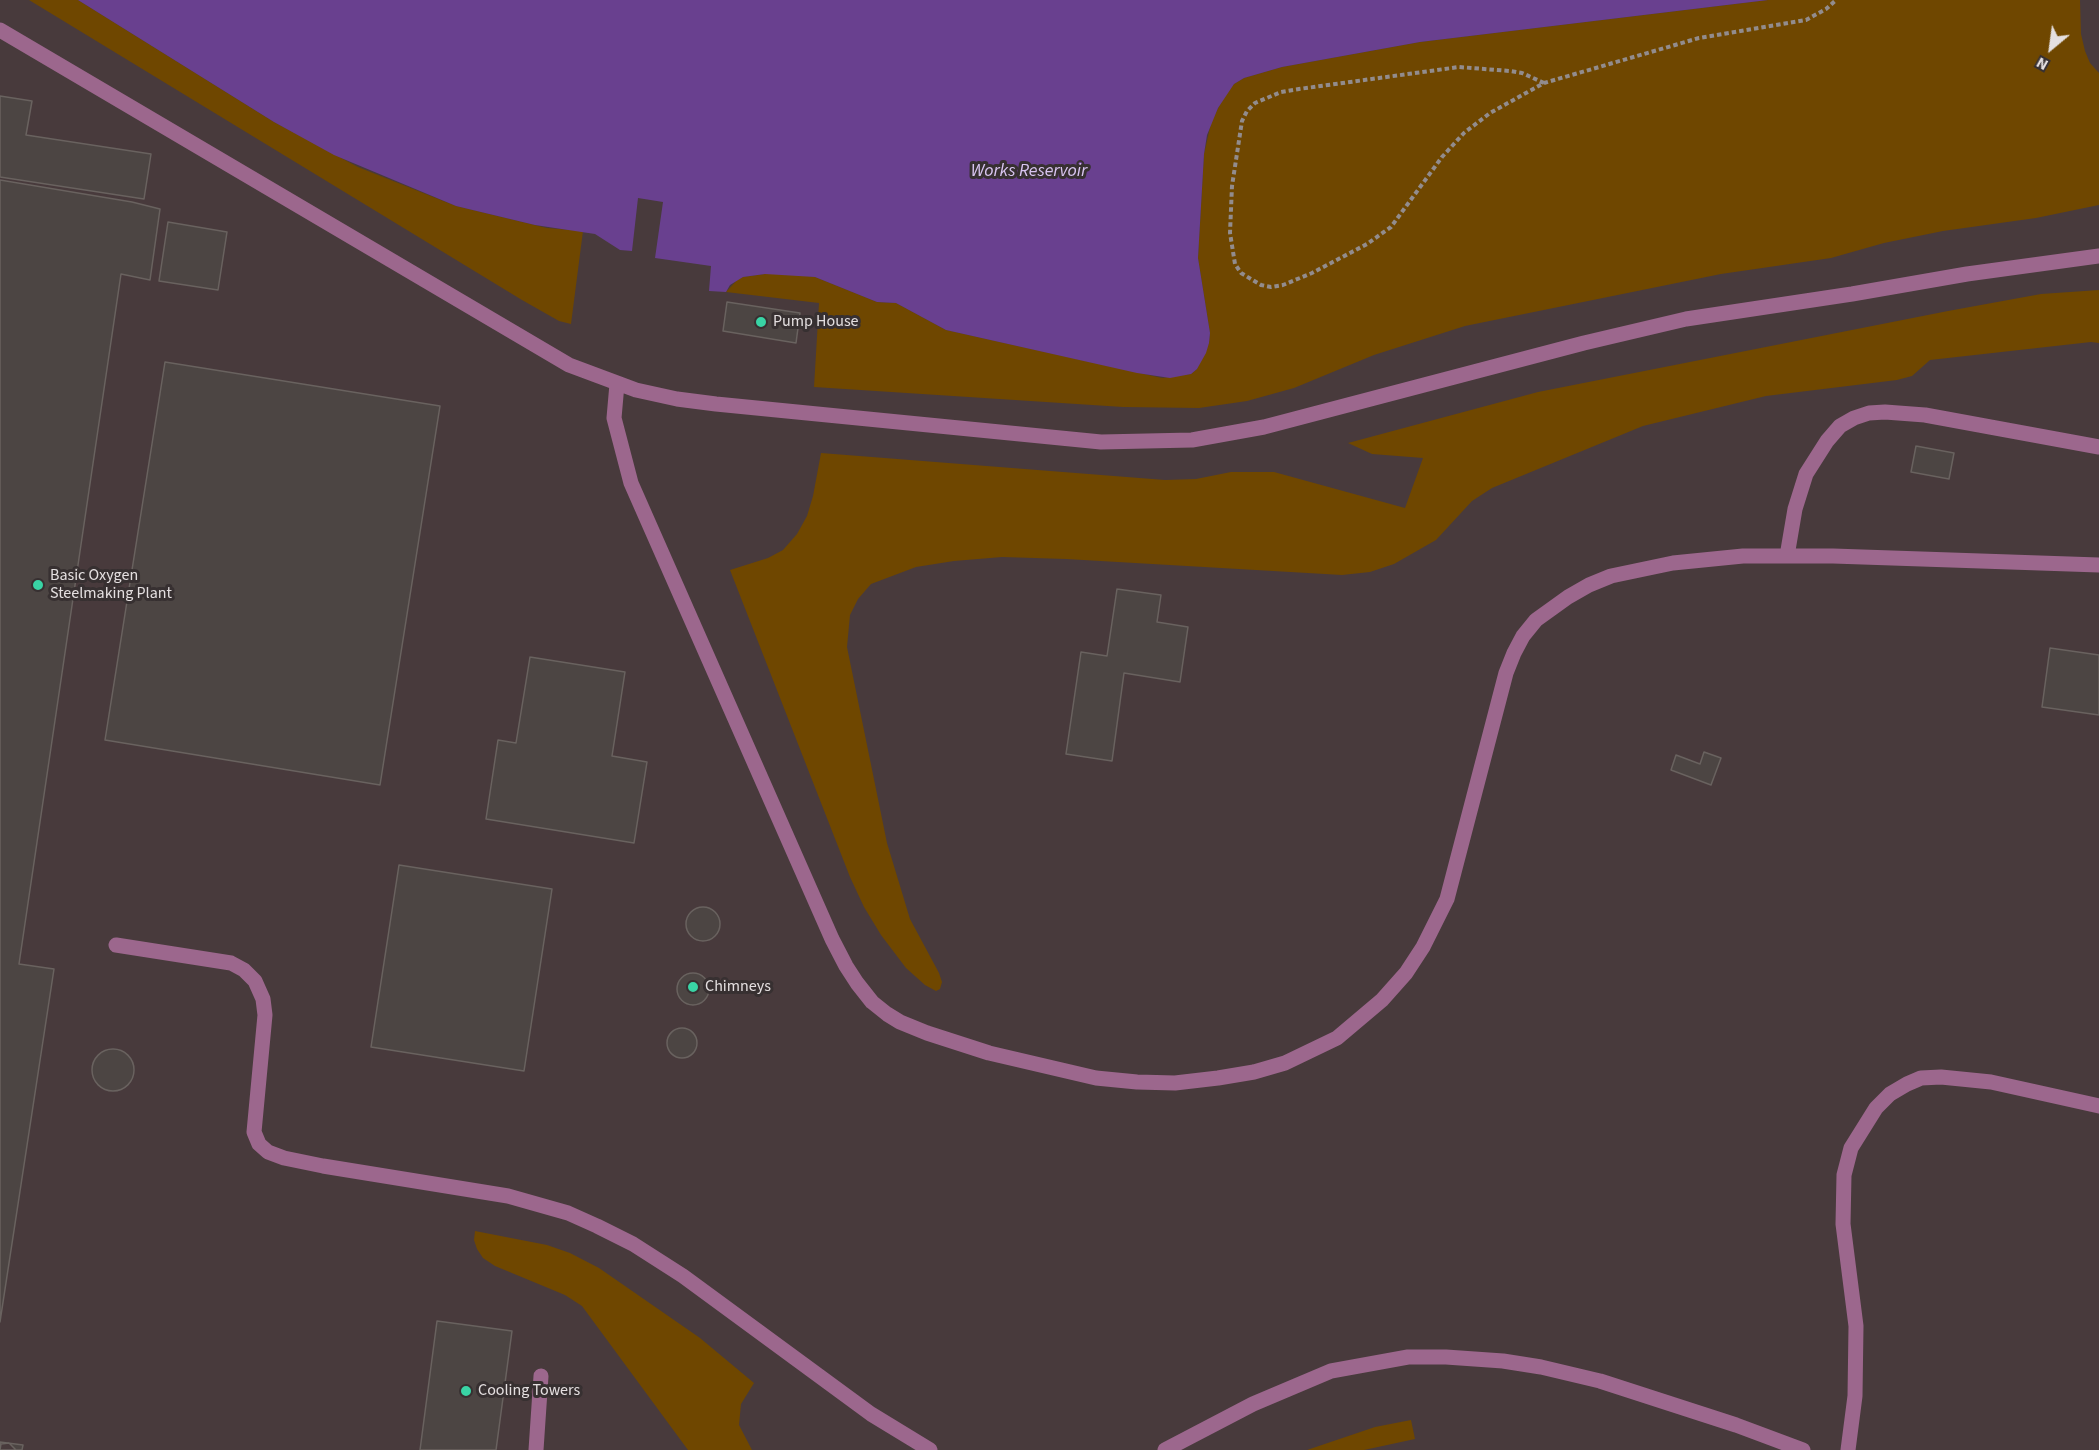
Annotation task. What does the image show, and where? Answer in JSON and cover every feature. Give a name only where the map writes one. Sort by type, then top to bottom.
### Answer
[{"type":"lane","points":[[0,30],[569,365],[617,384],[656,395],[716,404],[1062,438],[1130,442],[1192,440],[1264,427],[1584,343],[1686,319],[1967,274],[2099,256]]},
{"type":"lane","points":[[617,384],[614,418],[631,483],[832,939],[846,966],[872,1002],[900,1023],[989,1053],[1096,1078],[1174,1083],[1254,1072],[1285,1063],[1337,1038],[1382,1000],[1406,973],[1436,924],[1447,899],[1506,673],[1514,653],[1523,636],[1536,620],[1589,585],[1634,570],[1711,558],[1787,556],[2099,565]]},
{"type":"lane","points":[[1787,556],[1795,509],[1806,474],[1827,441],[1840,426],[1854,418],[1869,413],[1885,412],[1925,415],[2099,447]]},
{"type":"lane","points":[[116,945],[231,963],[244,970],[255,981],[263,999],[265,1015],[254,1132],[259,1144],[268,1152],[284,1158],[323,1166],[508,1196],[568,1213],[597,1226],[633,1244],[682,1276],[871,1414],[930,1450]]},
{"type":"lane","points":[[1848,1450],[1855,1396],[1856,1326],[1843,1224],[1843,1187],[1851,1148],[1876,1108],[1890,1094],[1907,1084],[1921,1078],[1941,1077],[1991,1082],[2099,1106]]},
{"type":"lane","points":[[1165,1450],[1253,1404],[1331,1371],[1408,1357],[1503,1361],[1541,1367],[1600,1382],[1736,1425],[1803,1450]]},
{"type":"lane","points":[[536,1450],[541,1376]]},
{"type":"path","points":[[1544,83],[1522,73],[1460,67],[1281,92],[1255,103],[1247,111],[1242,121],[1232,186],[1230,233],[1235,264],[1241,273],[1261,285],[1271,287],[1283,285],[1367,244],[1391,227],[1442,157],[1464,133],[1490,113],[1544,83],[1699,38],[1806,20],[1826,9],[1836,0]]},
{"type":"shaded area","points":[[0,0],[2099,0],[2099,1450],[0,1450]]},
{"type":"shaded area","points":[[29,0],[78,0],[274,122],[358,167],[456,206],[547,228],[583,231],[571,324],[559,321],[522,300]]},
{"type":"shaded area","points":[[1768,0],[2080,0],[2081,34],[2085,51],[2090,63],[2099,73],[2099,205],[2036,218],[1943,231],[1884,243],[1831,258],[1721,274],[1465,326],[1374,355],[1294,388],[1247,401],[1199,408],[1123,407],[814,387],[819,303],[726,292],[743,277],[785,273],[815,277],[877,302],[896,303],[946,330],[1162,378],[1191,374],[1197,369],[1209,343],[1210,333],[1198,258],[1204,154],[1211,123],[1225,94],[1234,84],[1244,78],[1282,67],[1420,42]]},
{"type":"shaded area","points":[[2099,290],[2099,343],[1930,360],[1912,376],[1897,380],[1766,396],[1643,426],[1492,488],[1472,501],[1436,540],[1394,564],[1370,572],[1342,575],[1002,557],[916,567],[871,584],[858,599],[850,615],[847,647],[887,843],[910,919],[942,982],[940,989],[936,991],[925,985],[906,968],[881,935],[864,907],[850,877],[730,570],[768,558],[783,550],[797,534],[807,516],[813,496],[821,453],[1165,480],[1196,479],[1231,472],[1274,472],[1405,508],[1423,458],[1372,454],[1348,443],[1538,392],[2041,294]]},
{"type":"shaded area","points":[[475,1231],[547,1245],[570,1253],[599,1268],[700,1338],[754,1383],[741,1404],[739,1425],[752,1450],[688,1450],[582,1306],[565,1295],[495,1266],[483,1258],[474,1240]]},
{"type":"shaded area","points":[[1411,1420],[1415,1439],[1364,1450],[1307,1450],[1375,1427]]},
{"type":"water","name":"Works Reservoir","points":[[78,0],[1768,0],[1420,42],[1282,67],[1244,78],[1234,84],[1218,108],[1207,135],[1204,154],[1198,258],[1210,333],[1209,343],[1197,369],[1191,374],[1170,378],[1137,373],[946,330],[896,303],[877,302],[815,277],[765,274],[743,277],[730,285],[726,292],[709,291],[711,266],[655,258],[663,202],[638,198],[632,251],[620,250],[595,234],[535,225],[456,206],[334,155],[274,122]]},
{"type":"building","points":[[0,96],[32,101],[26,135],[151,154],[144,199],[0,177]]},
{"type":"building","name":"Basic Oxygen Steelmaking Plant","points":[[0,180],[132,202],[160,209],[150,280],[121,274],[19,964],[54,969],[0,1322]]},
{"type":"building","points":[[168,222],[227,232],[218,290],[159,281]]},
{"type":"building","name":"Pump House","points":[[727,302],[800,313],[796,343],[723,331]]},
{"type":"building","points":[[165,362],[440,406],[380,785],[105,740]]},
{"type":"building","points":[[1916,446],[1954,453],[1949,479],[1911,472]]},
{"type":"building","points":[[1117,589],[1161,595],[1157,622],[1188,627],[1180,682],[1124,673],[1112,761],[1066,754],[1081,652],[1107,656]]},
{"type":"building","points":[[2050,648],[2099,655],[2099,715],[2042,707]]},
{"type":"building","points":[[530,657],[625,672],[612,756],[647,762],[634,843],[486,819],[498,740],[516,743]]},
{"type":"building","points":[[1704,752],[1721,758],[1711,785],[1671,770],[1676,755],[1700,764]]},
{"type":"building","points":[[399,865],[552,889],[524,1071],[371,1047]]},
{"type":"building","points":[[703,907],[715,912],[720,924],[715,936],[703,941],[691,936],[686,924],[691,912]]},
{"type":"building","name":"Chimneys","points":[[693,973],[704,978],[709,989],[704,1000],[693,1005],[682,1000],[677,989],[682,978]]},
{"type":"building","points":[[682,1028],[693,1032],[697,1043],[693,1054],[682,1058],[671,1054],[667,1043],[671,1032]]},
{"type":"building","points":[[113,1049],[128,1055],[134,1070],[128,1085],[113,1091],[98,1085],[92,1070],[98,1055]]},
{"type":"building","name":"Cooling Towers","points":[[437,1321],[512,1331],[496,1450],[420,1450]]},
{"type":"building","points":[[0,1442],[23,1445],[22,1450],[0,1450]]},
{"type":"building","points":[[9,1443],[16,1450],[0,1450],[1,1444]]},
{"type":"place","name":"Pump House","points":[[761,322]]},
{"type":"place","name":"Basic Oxygen Steelmaking Plant","points":[[38,585]]},
{"type":"place","name":"Chimneys","points":[[693,987]]},
{"type":"place","name":"Cooling Towers","points":[[466,1391]]}]
